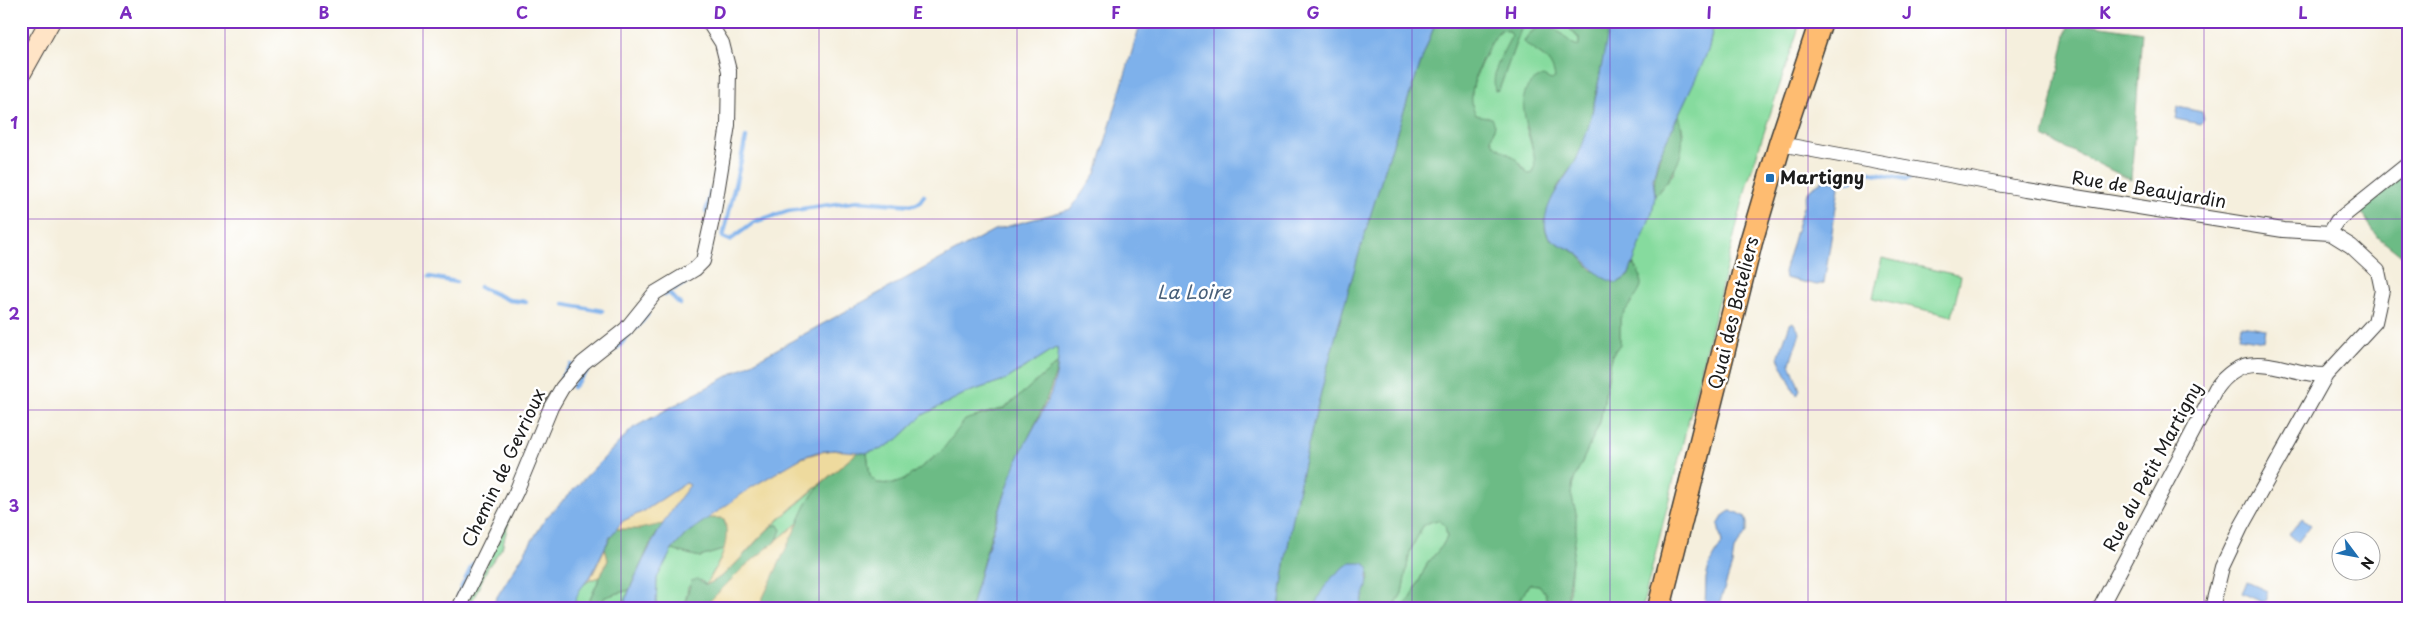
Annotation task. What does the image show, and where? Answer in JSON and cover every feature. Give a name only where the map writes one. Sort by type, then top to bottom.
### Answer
[{"type":"main road","name":"Quai des Bateliers","points":[[1659,608],[1751,242],[1780,144],[1821,21]]},
{"type":"street","points":[[21,72],[50,21]]},
{"type":"street","name":"Chemin de Gevrioux","points":[[459,608],[516,492],[551,407],[562,388],[583,363],[626,329],[655,293],[695,269],[703,261],[707,252],[728,125],[729,71],[722,44],[708,21]]},
{"type":"street","name":"Rue de Beaujardin","points":[[1780,144],[1848,158],[2044,192],[2283,230],[2330,233],[2351,246],[2378,271],[2382,290],[2375,322],[2326,375]]},
{"type":"street","points":[[2330,233],[2337,222],[2408,164]]},
{"type":"street","name":"Rue du Petit Martigny","points":[[2100,608],[2223,378],[2237,368],[2248,364],[2267,364],[2314,375],[2326,375]]},
{"type":"street","points":[[2212,608],[2222,567],[2237,534],[2326,375]]},
{"type":"green space","points":[[1436,21],[1531,21],[1521,29],[1499,90],[1495,91],[1496,69],[1512,35],[1508,31],[1500,30],[1488,47],[1477,71],[1472,95],[1472,106],[1476,115],[1492,118],[1495,125],[1491,140],[1497,147],[1518,161],[1529,174],[1533,173],[1535,162],[1526,120],[1525,94],[1531,83],[1543,76],[1551,80],[1555,78],[1547,60],[1529,47],[1524,42],[1525,40],[1536,29],[1550,26],[1569,41],[1579,46],[1579,38],[1562,21],[1611,21],[1587,136],[1575,162],[1558,186],[1547,214],[1545,229],[1549,238],[1578,254],[1592,270],[1617,283],[1628,277],[1633,263],[1641,277],[1641,286],[1637,295],[1620,318],[1620,344],[1612,355],[1600,422],[1573,482],[1571,494],[1576,513],[1576,533],[1568,589],[1568,608],[1548,608],[1545,593],[1539,585],[1529,584],[1516,608],[1402,608],[1411,598],[1427,564],[1447,537],[1445,525],[1438,520],[1423,526],[1410,551],[1402,593],[1394,608],[1359,608],[1370,575],[1329,581],[1314,608],[1279,608],[1297,499],[1312,427],[1330,356],[1385,170],[1409,95]]},
{"type":"green space","points":[[1531,21],[1562,21],[1579,39],[1579,46],[1569,41],[1550,26],[1544,25],[1532,32],[1524,42],[1547,60],[1554,71],[1556,79],[1551,81],[1526,127],[1537,164],[1533,173],[1529,174],[1515,158],[1494,145],[1491,135],[1495,125],[1482,119],[1475,113],[1471,95],[1478,71],[1489,47],[1500,30],[1508,31],[1512,35],[1507,45],[1499,90],[1521,29]]},
{"type":"green space","points":[[1714,21],[1801,21],[1747,184],[1642,608],[1568,608],[1576,513],[1571,494],[1573,482],[1600,422],[1612,355],[1620,344],[1620,318],[1636,295],[1641,277],[1633,263],[1652,212],[1655,196],[1674,173],[1683,132],[1679,114],[1709,48]]},
{"type":"green space","points":[[2069,21],[2142,32],[2131,180],[2044,137]]},
{"type":"green space","points":[[1679,114],[1682,127],[1682,149],[1676,167],[1655,196],[1654,185],[1657,164]]},
{"type":"green space","points":[[2408,164],[2408,261],[2379,238],[2356,206]]},
{"type":"green space","points":[[1882,258],[1961,276],[1952,316],[1873,298]]},
{"type":"green space","points":[[1057,347],[1058,363],[1005,408],[979,415],[940,453],[904,480],[893,484],[877,483],[870,476],[867,453],[882,449],[898,439],[923,415],[966,393],[1007,379]]},
{"type":"green space","points":[[1058,363],[1045,403],[1016,465],[1003,500],[971,608],[758,608],[809,499],[822,483],[859,451],[867,453],[870,476],[877,483],[893,484],[904,480],[940,453],[965,420],[1005,408]]},
{"type":"green space","points":[[822,483],[809,499],[798,523],[777,540],[781,530],[778,525],[772,526]]},
{"type":"green space","points":[[510,517],[502,548],[488,567],[469,608],[465,608]]},
{"type":"green space","points":[[708,518],[722,518],[724,521],[727,533],[726,549],[700,557],[672,550],[686,534]]},
{"type":"green space","points":[[1438,520],[1445,525],[1447,537],[1427,564],[1411,599],[1402,608],[1394,608],[1402,593],[1410,551],[1423,526]]},
{"type":"green space","points":[[654,524],[663,524],[650,544],[629,590],[605,597],[598,608],[586,608],[608,560],[605,548],[615,529],[639,529]]},
{"type":"green space","points":[[778,525],[781,530],[777,540],[743,568],[703,608],[684,608],[691,581],[697,579],[706,585],[716,580],[733,567],[772,526]]},
{"type":"green space","points":[[726,549],[706,585],[701,580],[688,587],[684,608],[656,608],[657,578],[672,550],[700,557]]},
{"type":"green space","points":[[600,577],[586,608],[573,608],[584,584]]},
{"type":"green space","points":[[1529,584],[1539,585],[1545,593],[1548,608],[1516,608]]},
{"type":"green space","points":[[629,590],[622,608],[598,608],[605,597]]},
{"type":"sand","points":[[834,450],[859,451],[779,519],[732,567],[706,585],[719,562],[726,539],[725,521],[722,518],[708,518],[752,486],[783,467],[817,453]]},
{"type":"sand","points":[[686,483],[691,485],[663,524],[639,529],[615,529],[623,521],[644,511]]},
{"type":"sand","points":[[798,523],[758,608],[703,608],[743,568]]},
{"type":"sand","points":[[605,548],[608,560],[600,577],[586,581],[593,574]]},
{"type":"water","name":"La Loire","points":[[1141,21],[1436,21],[1409,95],[1385,170],[1330,356],[1297,498],[1279,608],[971,608],[1014,468],[1050,394],[1055,379],[1058,363],[1057,347],[1007,379],[966,393],[923,415],[898,439],[882,449],[867,453],[834,450],[817,452],[803,457],[752,487],[686,534],[672,550],[657,578],[656,608],[622,608],[652,544],[669,514],[690,485],[686,483],[644,511],[623,521],[610,537],[592,574],[579,591],[573,608],[490,608],[546,518],[633,428],[994,230],[1071,209],[1096,173]]},
{"type":"water","points":[[1611,21],[1714,21],[1709,48],[1658,158],[1653,179],[1655,196],[1652,212],[1640,245],[1628,276],[1617,283],[1604,278],[1574,251],[1551,239],[1546,230],[1545,221],[1551,202],[1573,166],[1584,141]]},
{"type":"water","points":[[2178,107],[2202,112],[2204,120],[2200,124],[2176,119]]},
{"type":"water","points":[[1825,179],[1837,183],[1839,188],[1824,283],[1817,285],[1785,278],[1784,272],[1806,196],[1811,188]]},
{"type":"water","points":[[1793,322],[1800,333],[1790,363],[1800,390],[1797,396],[1778,358],[1790,324]]},
{"type":"water","points":[[2241,325],[2266,329],[2264,341],[2239,337]]},
{"type":"water","points":[[1730,511],[1737,512],[1745,517],[1747,532],[1734,550],[1732,565],[1718,608],[1705,608],[1706,578],[1709,566],[1722,543],[1718,525],[1724,515]]},
{"type":"water","points":[[2302,518],[2311,525],[2298,542],[2289,534]]},
{"type":"water","points":[[1351,563],[1363,563],[1369,567],[1367,587],[1359,608],[1314,608],[1328,582],[1345,566]]},
{"type":"water","points":[[2247,582],[2267,591],[2267,600],[2262,602],[2242,593]]},
{"type":"waterway","points":[[746,138],[723,237],[730,240],[754,222],[788,211],[858,201],[914,205],[919,203],[924,196]]},
{"type":"waterway","points":[[1837,183],[1862,178],[1864,171],[1907,179],[1912,176],[1931,179]]},
{"type":"waterway","points":[[706,212],[711,191]]},
{"type":"waterway","points":[[429,277],[456,282]]},
{"type":"waterway","points":[[674,289],[690,280]]},
{"type":"waterway","points":[[480,287],[509,300],[526,302]]},
{"type":"waterway","points":[[665,295],[668,292],[680,304]]},
{"type":"waterway","points":[[564,304],[602,311]]},
{"type":"waterway","points":[[636,328],[647,315]]},
{"type":"waterway","points":[[597,361],[619,346],[630,333]]},
{"type":"waterway","points":[[562,377],[571,365]]},
{"type":"waterway","points":[[573,387],[591,366]]},
{"type":"waterway","points":[[458,595],[473,564]]},
{"type":"place","name":"Martigny","points":[[1770,178]]}]
